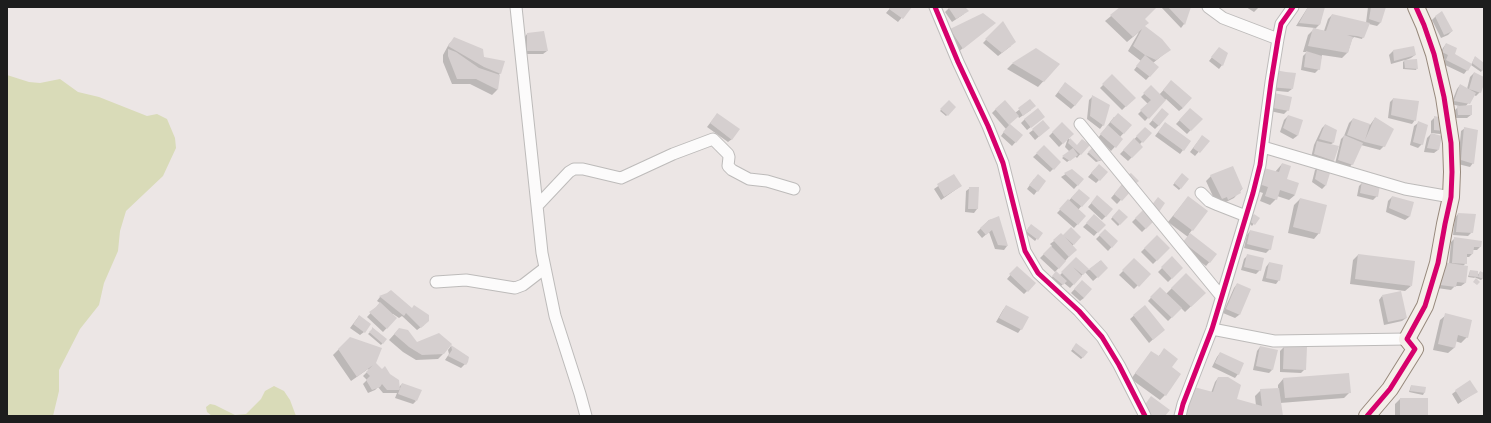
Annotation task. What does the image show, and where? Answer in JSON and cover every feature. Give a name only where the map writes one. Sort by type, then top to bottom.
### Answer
[{"type":"street","points":[[516,7],[542,253],[555,316],[586,416]]},
{"type":"street","points":[[935,7],[1003,163],[1025,251],[1038,273],[1079,311],[1102,337],[1119,365],[1145,416]]},
{"type":"street","points":[[1208,7],[1223,18],[1278,39]]},
{"type":"street","points":[[1180,416],[1183,404],[1212,329],[1246,216],[1260,165],[1278,39],[1282,24],[1293,7]]},
{"type":"street","points":[[1407,339],[1424,306],[1438,264],[1444,224],[1451,197],[1451,143],[1444,96],[1434,54],[1416,7]]},
{"type":"street","points":[[1080,124],[1221,296]]},
{"type":"street","points":[[537,206],[569,172],[574,169],[621,178],[673,154],[713,140],[730,157],[728,166],[732,170],[749,179],[767,181],[794,189]]},
{"type":"street","points":[[1263,147],[1405,189],[1451,197]]},
{"type":"street","points":[[1201,193],[1209,201],[1246,216]]},
{"type":"street","points":[[436,282],[466,280],[515,288],[523,286],[545,268]]},
{"type":"street","points":[[1212,329],[1274,341],[1407,339]]},
{"type":"street","points":[[1367,416],[1390,390],[1415,349],[1407,339]]},
{"type":"green space","points":[[7,75],[29,82],[40,83],[60,79],[78,92],[99,97],[147,116],[157,114],[167,119],[175,138],[176,148],[163,176],[126,211],[120,231],[118,251],[104,283],[99,305],[80,329],[59,370],[59,391],[53,416],[7,416]]},
{"type":"green space","points":[[274,386],[284,391],[290,400],[296,416],[212,416],[207,412],[206,407],[210,404],[235,415],[246,414],[261,399],[265,391]]},
{"type":"building","points":[[890,7],[912,7],[903,19],[889,9]]},
{"type":"building","points":[[948,7],[965,7],[969,11],[956,19]]},
{"type":"building","points":[[1120,7],[1157,7],[1145,19],[1149,23],[1145,26],[1162,39],[1171,50],[1156,60],[1145,55],[1133,46],[1142,29],[1133,37],[1110,15]]},
{"type":"building","points":[[1168,7],[1191,7],[1185,25]]},
{"type":"building","points":[[1308,7],[1325,7],[1320,25],[1299,23]]},
{"type":"building","points":[[1371,7],[1386,7],[1381,23],[1369,19]]},
{"type":"building","points":[[1442,11],[1453,31],[1444,35],[1435,16]]},
{"type":"building","points":[[983,13],[996,23],[963,49],[950,29]]},
{"type":"building","points":[[1332,14],[1370,23],[1364,38],[1347,35],[1353,37],[1348,53],[1308,46],[1313,28],[1326,31]]},
{"type":"building","points":[[1003,21],[1016,42],[1002,53],[985,39]]},
{"type":"building","points":[[544,31],[548,51],[527,51],[527,33]]},
{"type":"building","points":[[454,37],[483,49],[484,57],[505,61],[501,74],[484,67],[448,46]]},
{"type":"building","points":[[1446,43],[1457,48],[1455,54],[1472,64],[1468,71],[1446,60],[1448,55],[1442,52]]},
{"type":"building","points":[[1414,46],[1416,55],[1394,61],[1393,50]]},
{"type":"building","points":[[1219,47],[1228,53],[1223,66],[1211,57]]},
{"type":"building","points":[[1036,48],[1060,64],[1044,82],[1012,63]]},
{"type":"building","points":[[448,49],[456,52],[479,68],[500,75],[498,90],[476,79],[457,79],[448,56]]},
{"type":"building","points":[[1306,51],[1322,56],[1320,70],[1304,67]]},
{"type":"building","points":[[1145,55],[1159,67],[1150,77],[1136,66]]},
{"type":"building","points":[[1475,56],[1484,63],[1483,71],[1472,63]]},
{"type":"building","points":[[1417,59],[1418,69],[1405,68],[1404,60]]},
{"type":"building","points":[[1275,70],[1296,73],[1293,89],[1270,87]]},
{"type":"building","points":[[1474,72],[1484,77],[1484,84],[1481,93],[1469,89]]},
{"type":"building","points":[[1112,74],[1136,98],[1126,107],[1102,84]]},
{"type":"building","points":[[1171,80],[1192,98],[1183,108],[1163,90]]},
{"type":"building","points":[[1065,82],[1083,96],[1075,106],[1058,92]]},
{"type":"building","points":[[1460,84],[1476,93],[1470,104],[1454,101]]},
{"type":"building","points":[[1151,85],[1166,100],[1149,119],[1140,110],[1151,100],[1143,93]]},
{"type":"building","points":[[1270,92],[1292,97],[1289,111],[1268,107]]},
{"type":"building","points":[[1092,95],[1110,105],[1104,126],[1090,116]]},
{"type":"building","points":[[1393,98],[1419,101],[1416,121],[1391,115]]},
{"type":"building","points":[[1030,99],[1036,106],[1023,116],[1018,108]]},
{"type":"building","points":[[949,100],[956,107],[948,116],[940,109]]},
{"type":"building","points":[[1005,100],[1019,116],[1010,124],[1023,135],[1016,143],[1003,132],[1009,125],[995,109]]},
{"type":"building","points":[[1472,105],[1472,115],[1458,115],[1457,106]]},
{"type":"building","points":[[1038,108],[1045,117],[1031,128],[1024,119]]},
{"type":"building","points":[[1162,108],[1169,114],[1159,126],[1152,120]]},
{"type":"building","points":[[1190,108],[1203,119],[1191,131],[1179,120]]},
{"type":"building","points":[[717,113],[740,129],[732,140],[710,123]]},
{"type":"building","points":[[1118,113],[1132,125],[1124,134],[1110,122]]},
{"type":"building","points":[[1288,115],[1303,120],[1298,136],[1283,128]]},
{"type":"building","points":[[1434,116],[1445,118],[1445,131],[1434,130]]},
{"type":"building","points":[[1375,117],[1394,129],[1385,147],[1365,142],[1347,135],[1353,118],[1370,124],[1365,140]]},
{"type":"building","points":[[1043,120],[1050,128],[1039,137],[1032,129]]},
{"type":"building","points":[[1418,121],[1428,125],[1423,145],[1413,142]]},
{"type":"building","points":[[1062,122],[1074,134],[1063,144],[1052,132]]},
{"type":"building","points":[[1165,122],[1191,141],[1184,151],[1158,132]]},
{"type":"building","points":[[1325,124],[1337,130],[1334,143],[1319,139]]},
{"type":"building","points":[[1108,125],[1123,139],[1116,148],[1100,134]]},
{"type":"building","points":[[1145,127],[1152,133],[1143,143],[1136,136]]},
{"type":"building","points":[[1464,127],[1478,130],[1474,164],[1461,160]]},
{"type":"building","points":[[1431,133],[1442,136],[1439,150],[1427,148]]},
{"type":"building","points":[[1202,135],[1210,141],[1200,153],[1193,148]]},
{"type":"building","points":[[1344,135],[1363,143],[1353,165],[1338,160]]},
{"type":"building","points":[[1070,138],[1077,145],[1082,139],[1090,145],[1081,155],[1068,143]]},
{"type":"building","points":[[1134,138],[1143,147],[1132,158],[1123,150]]},
{"type":"building","points":[[1317,141],[1339,146],[1334,161],[1314,154]]},
{"type":"building","points":[[1044,145],[1061,162],[1054,170],[1036,153]]},
{"type":"building","points":[[1093,147],[1105,158],[1098,161],[1088,152]]},
{"type":"building","points":[[1073,148],[1078,155],[1070,161],[1062,156]]},
{"type":"building","points":[[1282,163],[1291,166],[1287,179],[1299,183],[1295,195],[1280,190],[1277,200],[1265,196],[1268,187],[1259,184],[1264,168],[1279,172]]},
{"type":"building","points":[[1099,164],[1108,172],[1100,181],[1091,173]]},
{"type":"building","points":[[1318,165],[1331,170],[1326,186],[1315,179]]},
{"type":"building","points":[[1233,166],[1243,189],[1240,190],[1241,193],[1228,200],[1227,197],[1222,199],[1210,175]]},
{"type":"building","points":[[1072,169],[1084,179],[1078,186],[1064,173]]},
{"type":"building","points":[[1131,173],[1139,181],[1134,185],[1126,176]]},
{"type":"building","points":[[1182,173],[1189,179],[1181,189],[1174,183]]},
{"type":"building","points":[[954,174],[962,186],[944,197],[937,184]]},
{"type":"building","points":[[1038,174],[1046,181],[1038,192],[1029,185]]},
{"type":"building","points":[[1362,181],[1380,185],[1378,197],[1360,193]]},
{"type":"building","points":[[1122,184],[1131,191],[1122,201],[1114,194]]},
{"type":"building","points":[[969,187],[979,187],[978,209],[968,209]]},
{"type":"building","points":[[1079,189],[1090,198],[1082,207],[1071,198]]},
{"type":"building","points":[[1097,195],[1113,209],[1106,217],[1091,203]]},
{"type":"building","points":[[1188,196],[1208,211],[1193,231],[1173,216]]},
{"type":"building","points":[[1392,196],[1414,202],[1410,217],[1389,208]]},
{"type":"building","points":[[1158,197],[1165,203],[1159,212],[1151,206]]},
{"type":"building","points":[[1300,198],[1327,205],[1320,234],[1293,227]]},
{"type":"building","points":[[1068,199],[1086,216],[1078,225],[1059,209]]},
{"type":"building","points":[[1119,209],[1128,217],[1120,225],[1112,217]]},
{"type":"building","points":[[1143,210],[1154,221],[1146,229],[1135,218]]},
{"type":"building","points":[[1458,213],[1476,214],[1473,233],[1456,232]]},
{"type":"building","points":[[1094,214],[1106,225],[1098,233],[1086,223]]},
{"type":"building","points":[[1254,214],[1260,218],[1255,225],[1249,221]]},
{"type":"building","points":[[999,216],[1008,246],[998,245],[992,230],[986,235],[980,228],[989,220]]},
{"type":"building","points":[[1031,224],[1043,233],[1038,240],[1026,231]]},
{"type":"building","points":[[1071,227],[1081,237],[1074,245],[1065,237],[1077,250],[1069,257],[1053,240],[1061,233],[1063,235]]},
{"type":"building","points":[[1105,229],[1118,241],[1112,248],[1099,235]]},
{"type":"building","points":[[1250,230],[1274,236],[1271,250],[1247,244]]},
{"type":"building","points":[[1190,233],[1217,254],[1210,263],[1183,242]]},
{"type":"building","points":[[1157,235],[1170,248],[1157,261],[1144,248]]},
{"type":"building","points":[[1454,237],[1482,241],[1481,247],[1474,247],[1473,254],[1467,254],[1467,264],[1452,263]]},
{"type":"building","points":[[1051,246],[1066,261],[1059,269],[1043,254]]},
{"type":"building","points":[[1247,254],[1264,258],[1261,271],[1244,267]]},
{"type":"building","points":[[1358,254],[1415,261],[1412,286],[1355,279]]},
{"type":"building","points":[[1172,256],[1183,268],[1172,279],[1161,267]]},
{"type":"building","points":[[1076,257],[1089,269],[1083,275],[1073,267],[1082,276],[1074,285],[1061,272]]},
{"type":"building","points":[[1134,258],[1151,274],[1139,287],[1122,270]]},
{"type":"building","points":[[1101,260],[1108,268],[1098,278],[1089,269]]},
{"type":"building","points":[[1269,262],[1283,265],[1280,281],[1266,278]]},
{"type":"building","points":[[1443,262],[1468,266],[1466,283],[1457,282],[1456,287],[1440,285]]},
{"type":"building","points":[[1017,266],[1036,283],[1028,292],[1009,274]]},
{"type":"building","points":[[1470,270],[1478,271],[1478,277],[1469,276]]},
{"type":"building","points":[[1056,271],[1067,281],[1063,285],[1052,276]]},
{"type":"building","points":[[1480,271],[1484,273],[1484,279],[1478,277]]},
{"type":"building","points":[[1186,273],[1206,293],[1191,307],[1171,288]]},
{"type":"building","points":[[1476,278],[1480,282],[1477,285],[1473,282]]},
{"type":"building","points":[[1082,280],[1092,289],[1084,298],[1074,289]]},
{"type":"building","points":[[1237,283],[1251,289],[1240,315],[1226,309]]},
{"type":"building","points":[[1160,287],[1182,308],[1172,318],[1150,297]]},
{"type":"building","points":[[391,290],[412,308],[414,305],[429,315],[429,321],[421,328],[406,313],[404,316],[379,296]]},
{"type":"building","points":[[1401,291],[1407,318],[1388,322],[1382,295]]},
{"type":"building","points":[[380,302],[397,318],[387,329],[369,312]]},
{"type":"building","points":[[1006,305],[1029,317],[1022,330],[999,318]]},
{"type":"building","points":[[1145,305],[1165,330],[1153,340],[1133,315]]},
{"type":"building","points":[[1445,313],[1472,320],[1468,338],[1458,335],[1455,348],[1438,344]]},
{"type":"building","points":[[359,315],[371,324],[365,333],[353,324]]},
{"type":"building","points":[[372,327],[387,339],[383,344],[369,332]]},
{"type":"building","points":[[399,328],[408,330],[417,342],[439,333],[452,344],[444,354],[422,355],[409,347],[394,334]]},
{"type":"building","points":[[350,337],[382,348],[376,363],[382,369],[385,366],[390,374],[399,380],[400,390],[387,390],[382,384],[380,387],[372,390],[366,380],[370,376],[366,372],[373,365],[357,377],[338,349]]},
{"type":"building","points":[[1076,343],[1088,352],[1083,358],[1072,349]]},
{"type":"building","points":[[451,345],[469,357],[466,365],[448,356],[452,350]]},
{"type":"building","points":[[1260,346],[1278,350],[1273,370],[1256,366]]},
{"type":"building","points":[[1284,346],[1307,347],[1306,370],[1283,369]]},
{"type":"building","points":[[1164,348],[1178,359],[1172,367],[1181,374],[1166,396],[1135,373],[1151,351],[1159,356]]},
{"type":"building","points":[[1220,352],[1244,363],[1239,375],[1215,363]]},
{"type":"building","points":[[1349,373],[1351,393],[1285,398],[1283,378]]},
{"type":"building","points":[[1218,377],[1228,377],[1241,385],[1237,399],[1262,406],[1260,389],[1279,388],[1283,416],[1183,416],[1190,386],[1213,392]]},
{"type":"building","points":[[1470,380],[1478,392],[1462,401],[1455,390]]},
{"type":"building","points":[[402,383],[422,390],[417,401],[398,394]]},
{"type":"building","points":[[1411,385],[1426,387],[1425,393],[1410,391]]},
{"type":"building","points":[[1151,396],[1170,410],[1165,416],[1151,416],[1144,406]]},
{"type":"building","points":[[1400,398],[1428,398],[1428,416],[1400,416]]},
{"type":"cycle path","points":[[935,7],[1003,163],[1025,251],[1038,273],[1079,311],[1102,337],[1119,365],[1145,416]]},
{"type":"cycle path","points":[[1180,416],[1183,404],[1212,329],[1253,193],[1260,165],[1271,82],[1281,24],[1293,7]]},
{"type":"cycle path","points":[[1367,416],[1390,389],[1415,349],[1407,339],[1425,306],[1438,263],[1451,197],[1451,143],[1444,97],[1434,54],[1416,7]]}]
